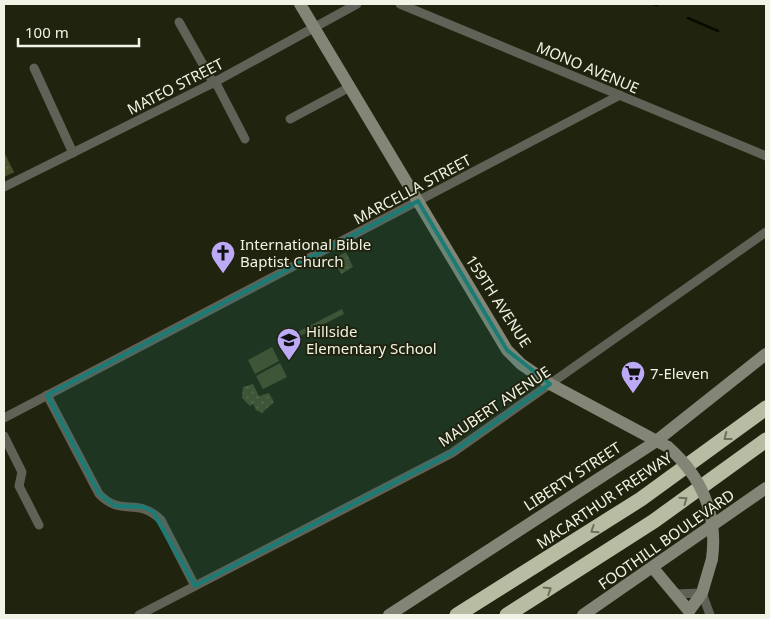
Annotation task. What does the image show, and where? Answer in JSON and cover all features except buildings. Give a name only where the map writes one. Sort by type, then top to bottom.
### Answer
[{"type":"highway","name":"MACARTHUR FREEWAY","points":[[457,615],[634,504],[766,408]]},
{"type":"highway","points":[[507,615],[654,521],[766,440]]},
{"type":"street","name":"159TH AVENUE","points":[[300,4],[507,350],[521,364],[550,384],[655,442],[668,447],[691,471],[706,498],[713,527],[712,559],[702,593],[690,614]]},
{"type":"street","name":"MATEO STREET","points":[[4,188],[213,83],[357,4]]},
{"type":"street","name":"MONO AVENUE","points":[[400,4],[766,156]]},
{"type":"street","points":[[180,22],[213,83],[218,85],[245,139]]},
{"type":"street","points":[[34,68],[73,153]]},
{"type":"street","points":[[290,119],[350,87]]},
{"type":"street","name":"MARCELLA STREET","points":[[4,418],[620,96]]},
{"type":"street","name":"MAUBERT AVENUE","points":[[144,614],[452,453],[766,232]]},
{"type":"street","name":"LIBERTY STREET","points":[[389,615],[655,442],[766,354]]},
{"type":"street","points":[[47,395],[99,494],[107,502],[115,506],[143,507],[161,520],[195,586]]},
{"type":"street","points":[[4,436],[22,472],[19,486],[39,525]]},
{"type":"street","name":"FOOTHILL BOULEVARD","points":[[583,615],[766,488]]},
{"type":"street","points":[[653,568],[690,614]]},
{"type":"street","points":[[674,594],[702,593],[710,615]]},
{"type":"highlighted area","points":[[418,201],[507,350],[550,384],[452,453],[195,586],[153,512],[143,507],[115,506],[99,494],[47,395]]},
{"type":"green space","points":[[4,152],[14,172],[4,177]]},
{"type":"green space","points":[[346,252],[353,267],[341,274],[333,259]]},
{"type":"green space","points":[[342,309],[344,314],[294,339],[292,335]]},
{"type":"green space","points":[[272,347],[279,361],[255,374],[248,360]]},
{"type":"green space","points":[[280,363],[287,377],[263,389],[256,376]]},
{"type":"green space","points":[[253,384],[259,396],[269,393],[274,402],[262,413],[256,410],[253,404],[250,406],[242,398],[243,387]]},
{"type":"waterway","points":[[653,4],[657,5]]},
{"type":"waterway","points":[[688,18],[718,31]]},
{"type":"place","name":"International Bible Baptist Church","points":[[223,274]]},
{"type":"place","name":"Hillside Elementary School","points":[[289,361]]},
{"type":"place","name":"7-Eleven","points":[[633,394]]}]
